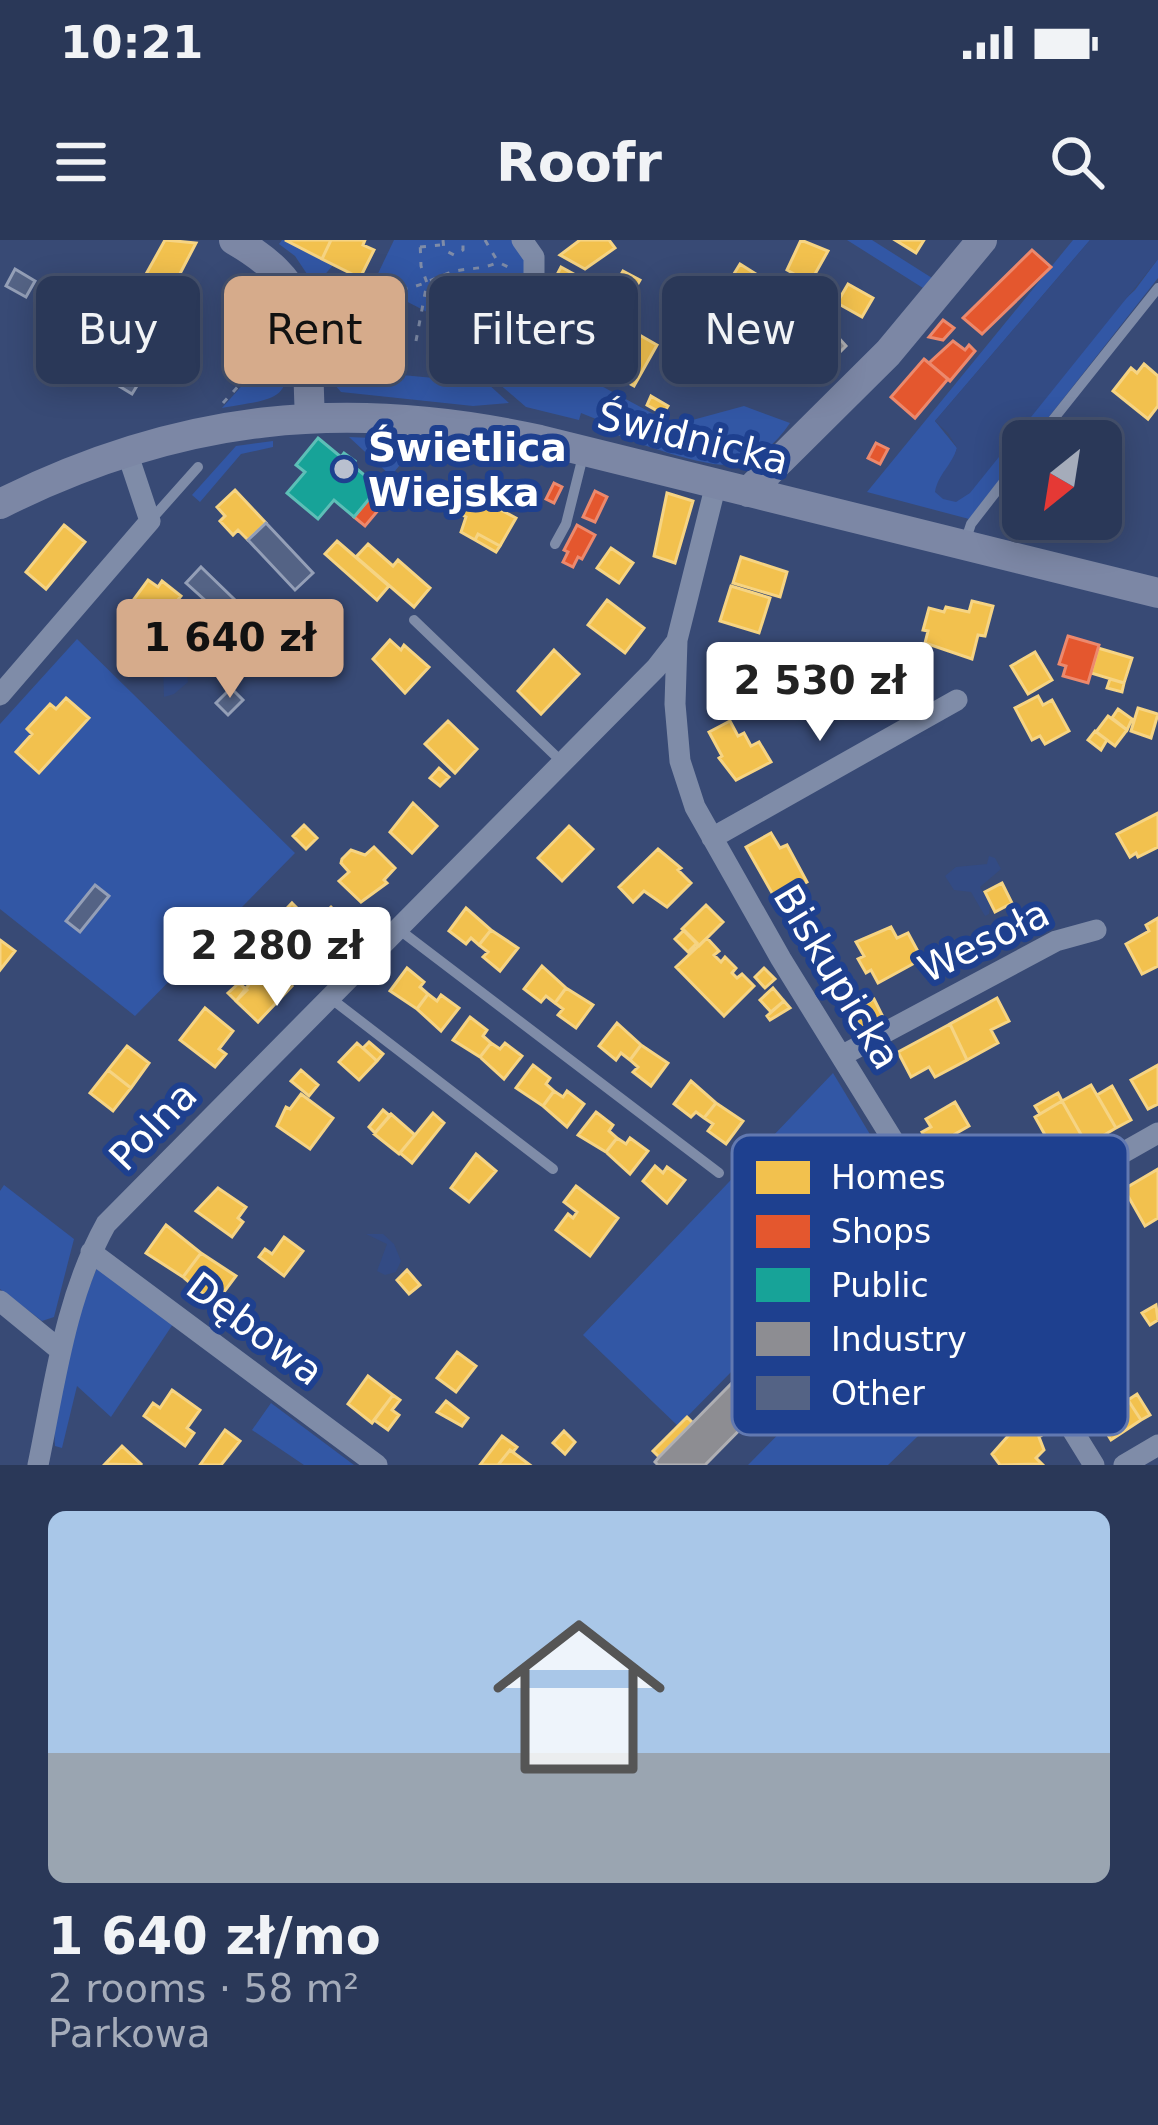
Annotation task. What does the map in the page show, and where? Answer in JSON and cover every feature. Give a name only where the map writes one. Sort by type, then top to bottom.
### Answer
[{"type":"street","points":[[522,240],[534,257],[531,276]]},
{"type":"street","points":[[748,492],[888,353],[982,240]]},
{"type":"street","points":[[238,241],[282,273],[300,302],[310,417]]},
{"type":"street","name":"Świdnicka","points":[[0,504],[67,471],[127,452],[249,423],[350,416],[481,427],[1158,592]]},
{"type":"street","points":[[0,695],[150,520],[127,452]]},
{"type":"street","name":"Biskupicka","points":[[716,484],[677,640],[680,761],[695,807],[712,838],[892,1135]]},
{"type":"street","name":"Polna","points":[[38,1465],[60,1350],[91,1252],[106,1225],[656,668],[677,640]]},
{"type":"street","points":[[712,838],[957,700]]},
{"type":"street","name":"Wesoła","points":[[843,1055],[1056,941],[1096,930]]},
{"type":"street","points":[[1128,1150],[1158,1133]]},
{"type":"street","name":"Dębowa","points":[[91,1252],[377,1465]]},
{"type":"street","points":[[0,1301],[60,1350]]},
{"type":"street","name":"Biskupicka","points":[[1076,1435],[1094,1465]]},
{"type":"street","points":[[1124,1465],[1158,1445]]},
{"type":"lane","points":[[1053,420],[1158,288]]},
{"type":"lane","points":[[555,544],[566,524],[584,452]]},
{"type":"lane","points":[[150,520],[198,467]]},
{"type":"lane","points":[[964,545],[971,524],[1002,484]]},
{"type":"lane","points":[[414,620],[561,761]]},
{"type":"lane","points":[[397,928],[719,1173]]},
{"type":"lane","points":[[329,997],[553,1168]]},
{"type":"path","points":[[416,341],[427,286],[420,240]]},
{"type":"path","points":[[454,255],[463,250],[463,240]]},
{"type":"path","points":[[485,240],[498,262],[529,276]]},
{"type":"path","points":[[420,247],[442,243],[454,255]]},
{"type":"path","points":[[452,271],[454,255]]},
{"type":"path","points":[[405,290],[427,286],[452,271],[473,272],[498,262]]},
{"type":"path","points":[[473,272],[473,276]]},
{"type":"path","points":[[215,412],[240,384]]},
{"type":"shaded area","points":[[285,240],[334,264],[324,276],[308,276],[295,256],[279,244]]},
{"type":"shaded area","points":[[394,240],[514,240],[528,266],[527,276],[429,276],[429,313],[405,301],[405,276],[377,276]]},
{"type":"shaded area","points":[[847,240],[872,240],[932,278],[923,288]]},
{"type":"shaded area","points":[[1073,240],[1090,240],[935,421],[957,448],[953,461],[1135,290],[1158,259],[1158,278],[1046,420],[1002,420],[1002,477],[969,519],[867,492]]},
{"type":"shaded area","points":[[1090,240],[1158,240],[1158,259],[1029,420],[1002,420],[1002,453],[970,493],[956,502],[935,492],[957,448],[935,421]]},
{"type":"shaded area","points":[[405,375],[429,378],[429,384],[488,384],[509,403],[473,406],[341,392],[334,384],[405,384]]},
{"type":"shaded area","points":[[243,384],[284,384],[271,398],[222,408]]},
{"type":"shaded area","points":[[499,384],[598,384],[674,425],[744,406],[790,423],[757,456],[731,465],[717,464],[624,437],[594,425],[596,419],[581,413],[579,420],[526,407]]},
{"type":"shaded area","points":[[349,437],[419,440],[420,440],[391,476]]},
{"type":"shaded area","points":[[273,441],[273,447],[241,454],[200,502],[192,495],[236,446]]},
{"type":"shaded area","points":[[77,639],[295,853],[135,1016],[0,909],[0,724]]},
{"type":"shaded area","points":[[176,655],[186,666],[188,682],[164,697],[163,665]]},
{"type":"shaded area","points":[[989,856],[1001,869],[980,887],[990,904],[985,916],[971,892],[954,890],[945,876],[956,867],[987,864]]},
{"type":"shaded area","points":[[833,1073],[870,1135],[774,1135]]},
{"type":"shaded area","points":[[732,1179],[732,1371],[678,1426],[583,1335]]},
{"type":"shaded area","points":[[4,1185],[74,1239],[54,1317],[42,1321],[0,1289],[0,1191]]},
{"type":"shaded area","points":[[366,1234],[383,1234],[394,1244],[401,1261],[396,1272],[377,1271],[387,1244]]},
{"type":"shaded area","points":[[97,1268],[173,1324],[111,1417],[77,1386],[62,1448],[55,1446],[55,1427],[62,1381]]},
{"type":"shaded area","points":[[271,1403],[354,1465],[304,1465],[252,1430]]},
{"type":"shaded area","points":[[778,1435],[919,1435],[888,1465],[748,1465]]},
{"type":"building: Homes","points":[[165,240],[196,243],[179,276],[145,276]]},
{"type":"building: Homes","points":[[285,240],[331,240],[322,259]]},
{"type":"building: Homes","points":[[331,240],[365,240],[363,245],[374,250],[361,276],[322,259]]},
{"type":"building: Homes","points":[[580,240],[609,240],[615,248],[585,269],[560,255]]},
{"type":"building: Homes","points":[[801,240],[828,251],[814,276],[787,270]]},
{"type":"building: Homes","points":[[895,240],[924,240],[916,253]]},
{"type":"building: Homes","points":[[740,264],[759,276],[733,276]]},
{"type":"building: Homes","points":[[561,267],[578,276],[556,276]]},
{"type":"building: Homes","points":[[848,284],[873,298],[862,317],[838,301]]},
{"type":"building: Homes","points":[[638,334],[657,345],[638,379]]},
{"type":"building: Homes","points":[[1144,364],[1158,376],[1158,406],[1148,419],[1113,391],[1131,368],[1137,373]]},
{"type":"building: Homes","points":[[651,396],[668,406],[663,414],[647,405]]},
{"type":"building: Homes","points":[[464,481],[484,492],[480,499],[516,518],[500,546],[478,534],[475,540],[461,532],[466,517],[449,507]]},
{"type":"building: Homes","points":[[235,490],[266,523],[248,540],[238,530],[233,535],[220,521],[225,516],[217,507]]},
{"type":"building: Homes","points":[[667,493],[693,501],[675,563],[654,556]]},
{"type":"building: Homes","points":[[64,525],[85,542],[46,589],[26,572]]},
{"type":"building: Homes","points":[[478,534],[500,546],[496,552],[475,540]]},
{"type":"building: Homes","points":[[337,541],[389,586],[377,600],[325,554]]},
{"type":"building: Homes","points":[[368,544],[393,566],[398,560],[430,588],[414,607],[356,557]]},
{"type":"building: Homes","points":[[611,548],[633,563],[619,583],[597,568]]},
{"type":"building: Homes","points":[[741,557],[787,572],[780,597],[733,583]]},
{"type":"building: Homes","points":[[148,580],[158,587],[162,581],[181,596],[177,601],[185,607],[165,645],[141,627],[147,619],[129,606]]},
{"type":"building: Homes","points":[[731,586],[770,598],[759,633],[720,621]]},
{"type":"building: Homes","points":[[607,600],[644,628],[625,653],[588,625]]},
{"type":"building: Homes","points":[[972,601],[993,606],[985,636],[978,635],[972,659],[925,643],[929,608],[969,612]]},
{"type":"building: Homes","points":[[390,640],[401,650],[404,645],[429,667],[405,693],[373,659]]},
{"type":"building: Homes","points":[[1098,648],[1132,658],[1124,683],[1091,673]]},
{"type":"building: Homes","points":[[554,650],[579,674],[541,714],[518,691]]},
{"type":"building: Homes","points":[[777,652],[799,658],[790,693],[766,686]]},
{"type":"building: Homes","points":[[1035,652],[1052,680],[1028,694],[1011,666]]},
{"type":"building: Homes","points":[[1110,679],[1124,683],[1122,692],[1107,688]]},
{"type":"building: Homes","points":[[769,687],[790,693],[786,705],[765,699]]},
{"type":"building: Homes","points":[[1038,696],[1043,705],[1052,700],[1069,731],[1045,744],[1040,736],[1032,740],[1015,708]]},
{"type":"building: Homes","points":[[66,698],[89,718],[39,773],[16,752],[32,734],[27,729],[50,704],[56,709]]},
{"type":"building: Homes","points":[[1138,708],[1158,714],[1151,738],[1131,731]]},
{"type":"building: Homes","points":[[1118,709],[1132,719],[1127,730],[1112,718]]},
{"type":"building: Homes","points":[[1108,716],[1127,730],[1115,746],[1096,732]]},
{"type":"building: Homes","points":[[448,721],[477,749],[455,773],[425,744]]},
{"type":"building: Homes","points":[[730,721],[751,746],[759,742],[771,762],[736,780],[719,758],[709,732]]},
{"type":"building: Homes","points":[[1095,731],[1107,740],[1101,750],[1088,740]]},
{"type":"building: Homes","points":[[439,768],[449,777],[440,786],[430,778]]},
{"type":"building: Homes","points":[[413,803],[437,826],[412,853],[390,832]]},
{"type":"building: Homes","points":[[1158,813],[1158,847],[1130,857],[1117,834]]},
{"type":"building: Homes","points":[[304,825],[317,838],[306,849],[293,836]]},
{"type":"building: Homes","points":[[569,826],[593,849],[562,881],[538,858]]},
{"type":"building: Homes","points":[[771,833],[780,848],[787,845],[807,882],[776,900],[746,847]]},
{"type":"building: Homes","points":[[374,847],[395,868],[384,880],[387,883],[361,902],[339,881],[349,872],[341,863],[351,850],[365,855]]},
{"type":"building: Homes","points":[[658,849],[691,883],[667,907],[644,891],[633,902],[619,887]]},
{"type":"building: Homes","points":[[1002,883],[1012,903],[995,912],[985,892]]},
{"type":"building: Homes","points":[[292,903],[313,924],[331,907],[350,926],[340,946],[327,950],[312,965],[271,925]]},
{"type":"building: Homes","points":[[706,905],[723,922],[699,946],[682,929]]},
{"type":"building: Homes","points":[[466,908],[491,930],[479,945],[471,938],[466,944],[449,931]]},
{"type":"building: Homes","points":[[1158,918],[1158,966],[1142,974],[1126,944],[1149,931],[1146,925]]},
{"type":"building: Homes","points":[[891,927],[897,938],[908,933],[922,959],[878,983],[858,959],[864,956],[856,942]]},
{"type":"building: Homes","points":[[491,930],[518,948],[500,971],[483,957],[488,952],[479,945]]},
{"type":"building: Homes","points":[[684,930],[697,943],[688,952],[675,939]]},
{"type":"building: Homes","points":[[707,938],[719,951],[714,955],[721,962],[725,957],[736,968],[732,973],[737,978],[742,974],[754,986],[724,1016],[676,967]]},
{"type":"building: Homes","points":[[0,940],[15,951],[0,970]]},
{"type":"building: Homes","points":[[271,966],[292,986],[258,1022],[236,1001],[258,973],[261,976]]},
{"type":"building: Homes","points":[[542,966],[566,988],[555,1003],[546,996],[541,1002],[524,989]]},
{"type":"building: Homes","points":[[407,968],[424,982],[420,987],[428,994],[417,1009],[390,991]]},
{"type":"building: Homes","points":[[764,968],[775,979],[765,988],[755,977]]},
{"type":"building: Homes","points":[[239,983],[247,990],[236,1001],[228,993]]},
{"type":"building: Homes","points":[[566,988],[593,1005],[576,1028],[558,1015],[563,1009],[555,1003]]},
{"type":"building: Homes","points":[[773,988],[784,1001],[771,1012],[760,1000]]},
{"type":"building: Homes","points":[[428,994],[437,1001],[441,995],[459,1008],[441,1031],[417,1009]]},
{"type":"building: Homes","points":[[997,998],[1009,1021],[991,1030],[998,1043],[967,1060],[950,1024]]},
{"type":"building: Homes","points":[[874,999],[884,1019],[862,1030],[852,1011]]},
{"type":"building: Homes","points":[[784,1001],[790,1008],[770,1020],[767,1016]]},
{"type":"building: Homes","points":[[205,1008],[233,1031],[219,1049],[226,1054],[215,1067],[180,1040]]},
{"type":"building: Homes","points":[[470,1017],[487,1030],[483,1036],[491,1043],[480,1057],[453,1040]]},
{"type":"building: Homes","points":[[617,1023],[641,1045],[630,1060],[621,1053],[616,1060],[599,1046]]},
{"type":"building: Homes","points":[[950,1024],[967,1060],[935,1077],[929,1067],[911,1077],[898,1052]]},
{"type":"building: Homes","points":[[369,1042],[383,1054],[377,1061],[363,1048]]},
{"type":"building: Homes","points":[[357,1043],[377,1061],[359,1080],[339,1062]]},
{"type":"building: Homes","points":[[491,1043],[500,1049],[505,1043],[522,1056],[504,1079],[480,1057]]},
{"type":"building: Homes","points":[[641,1045],[668,1063],[651,1086],[633,1072],[638,1067],[630,1060]]},
{"type":"building: Homes","points":[[127,1046],[149,1063],[131,1088],[108,1070]]},
{"type":"building: Homes","points":[[533,1065],[550,1078],[546,1084],[554,1091],[543,1106],[516,1088]]},
{"type":"building: Homes","points":[[1158,1065],[1158,1104],[1148,1109],[1131,1080]]},
{"type":"building: Homes","points":[[108,1070],[131,1088],[113,1111],[90,1093]]},
{"type":"building: Homes","points":[[301,1070],[318,1085],[309,1096],[291,1081]]},
{"type":"building: Homes","points":[[691,1081],[716,1103],[704,1118],[696,1112],[691,1117],[674,1104]]},
{"type":"building: Homes","points":[[1091,1085],[1116,1128],[1104,1135],[1081,1135],[1062,1101]]},
{"type":"building: Homes","points":[[1112,1086],[1131,1120],[1116,1128],[1097,1095]]},
{"type":"building: Homes","points":[[554,1091],[563,1097],[567,1091],[584,1104],[567,1127],[543,1106]]},
{"type":"building: Homes","points":[[1058,1093],[1062,1101],[1040,1114],[1035,1106]]},
{"type":"building: Homes","points":[[301,1094],[333,1118],[310,1149],[277,1126],[286,1107],[290,1109]]},
{"type":"building: Homes","points":[[1062,1101],[1081,1135],[1045,1135],[1035,1117]]},
{"type":"building: Homes","points":[[955,1102],[969,1126],[956,1135],[924,1135],[931,1127],[926,1119]]},
{"type":"building: Homes","points":[[716,1103],[743,1121],[726,1144],[708,1131],[713,1124],[704,1118]]},
{"type":"building: Homes","points":[[383,1110],[390,1116],[375,1133],[369,1127]]},
{"type":"building: Homes","points":[[596,1112],[613,1125],[609,1131],[617,1138],[606,1152],[578,1135]]},
{"type":"building: Homes","points":[[433,1113],[444,1123],[412,1163],[400,1153]]},
{"type":"building: Homes","points":[[391,1114],[415,1135],[399,1154],[374,1134]]},
{"type":"building: Homes","points":[[617,1138],[626,1144],[630,1138],[648,1151],[630,1174],[606,1152]]},
{"type":"building: Homes","points":[[476,1154],[496,1171],[469,1202],[451,1188]]},
{"type":"building: Homes","points":[[655,1166],[663,1173],[667,1167],[685,1180],[667,1203],[643,1181]]},
{"type":"building: Homes","points":[[1158,1169],[1158,1218],[1145,1226],[1128,1196],[1128,1187]]},
{"type":"building: Homes","points":[[576,1186],[618,1218],[590,1256],[556,1230],[568,1214],[573,1218],[577,1212],[564,1202]]},
{"type":"building: Homes","points":[[218,1188],[246,1207],[238,1218],[243,1222],[232,1237],[196,1211]]},
{"type":"building: Homes","points":[[166,1225],[201,1253],[183,1277],[146,1253]]},
{"type":"building: Homes","points":[[284,1237],[303,1251],[284,1276],[259,1257],[265,1249],[272,1254]]},
{"type":"building: Homes","points":[[201,1253],[236,1276],[215,1304],[183,1277]]},
{"type":"building: Homes","points":[[407,1270],[420,1285],[409,1294],[397,1280]]},
{"type":"building: Homes","points":[[1156,1305],[1158,1320],[1150,1325],[1142,1313]]},
{"type":"building: Homes","points":[[457,1352],[476,1366],[456,1392],[437,1378]]},
{"type":"building: Homes","points":[[368,1376],[393,1395],[372,1423],[348,1404]]},
{"type":"building: Homes","points":[[172,1390],[200,1410],[187,1428],[194,1433],[185,1446],[144,1416],[153,1403],[160,1408]]},
{"type":"building: Homes","points":[[1137,1394],[1150,1415],[1141,1420],[1128,1400]]},
{"type":"building: Homes","points":[[393,1395],[400,1400],[392,1410],[399,1415],[388,1430],[374,1420]]},
{"type":"building: Homes","points":[[1128,1400],[1141,1420],[1128,1429]]},
{"type":"building: Homes","points":[[446,1401],[468,1418],[462,1426],[437,1412]]},
{"type":"building: Homes","points":[[687,1417],[693,1423],[659,1457],[653,1451]]},
{"type":"building: Homes","points":[[225,1430],[240,1441],[221,1465],[200,1465]]},
{"type":"building: Homes","points":[[564,1431],[575,1442],[565,1454],[553,1443]]},
{"type":"building: Homes","points":[[1009,1435],[1042,1435],[1044,1450],[1036,1458],[1042,1464],[1000,1465],[992,1454]]},
{"type":"building: Homes","points":[[502,1436],[517,1447],[498,1465],[480,1465]]},
{"type":"building: Homes","points":[[122,1446],[141,1464],[140,1465],[105,1464]]},
{"type":"building: Homes","points":[[510,1450],[530,1465],[498,1465]]},
{"type":"building: Shops","points":[[1032,250],[1051,267],[982,334],[963,318]]},
{"type":"building: Shops","points":[[943,320],[954,328],[943,340],[929,337]]},
{"type":"building: Shops","points":[[953,341],[975,351],[950,381],[929,363]]},
{"type":"building: Shops","points":[[924,359],[948,379],[915,418],[891,397]]},
{"type":"building: Shops","points":[[876,443],[888,449],[880,464],[868,458]]},
{"type":"building: Shops","points":[[554,483],[562,487],[554,503],[546,499]]},
{"type":"building: Shops","points":[[595,491],[607,497],[595,522],[583,517]]},
{"type":"building: Shops","points":[[374,493],[385,502],[365,526],[354,517]]},
{"type":"building: Shops","points":[[577,525],[595,535],[573,567],[563,562],[568,552],[564,550]]},
{"type":"building: Shops","points":[[1068,636],[1099,645],[1088,683],[1063,676],[1066,666],[1059,664]]},
{"type":"building: Public","points":[[318,438],[341,457],[344,453],[355,461],[352,465],[379,487],[354,517],[334,500],[318,519],[287,493],[305,472],[296,465]]},
{"type":"building: Industry","points":[[732,1383],[735,1435],[705,1465],[658,1465],[659,1457]]},
{"type":"building: Other","points":[[15,269],[35,281],[26,297],[6,286]]},
{"type":"building: Other","points":[[116,384],[138,384],[132,394]]},
{"type":"building: Other","points":[[266,523],[313,573],[295,590],[248,540]]},
{"type":"building: Other","points":[[201,567],[265,629],[224,672],[170,629],[186,606],[218,629],[227,620],[186,583]]},
{"type":"building: Other","points":[[272,636],[282,645],[271,657],[261,647]]},
{"type":"building: Other","points":[[231,688],[243,700],[228,715],[216,703]]},
{"type":"building: Other","points":[[95,885],[109,896],[80,932],[66,921]]},
{"type":"place","name":"Świetlica Wiejska","points":[[344,469]]}]
